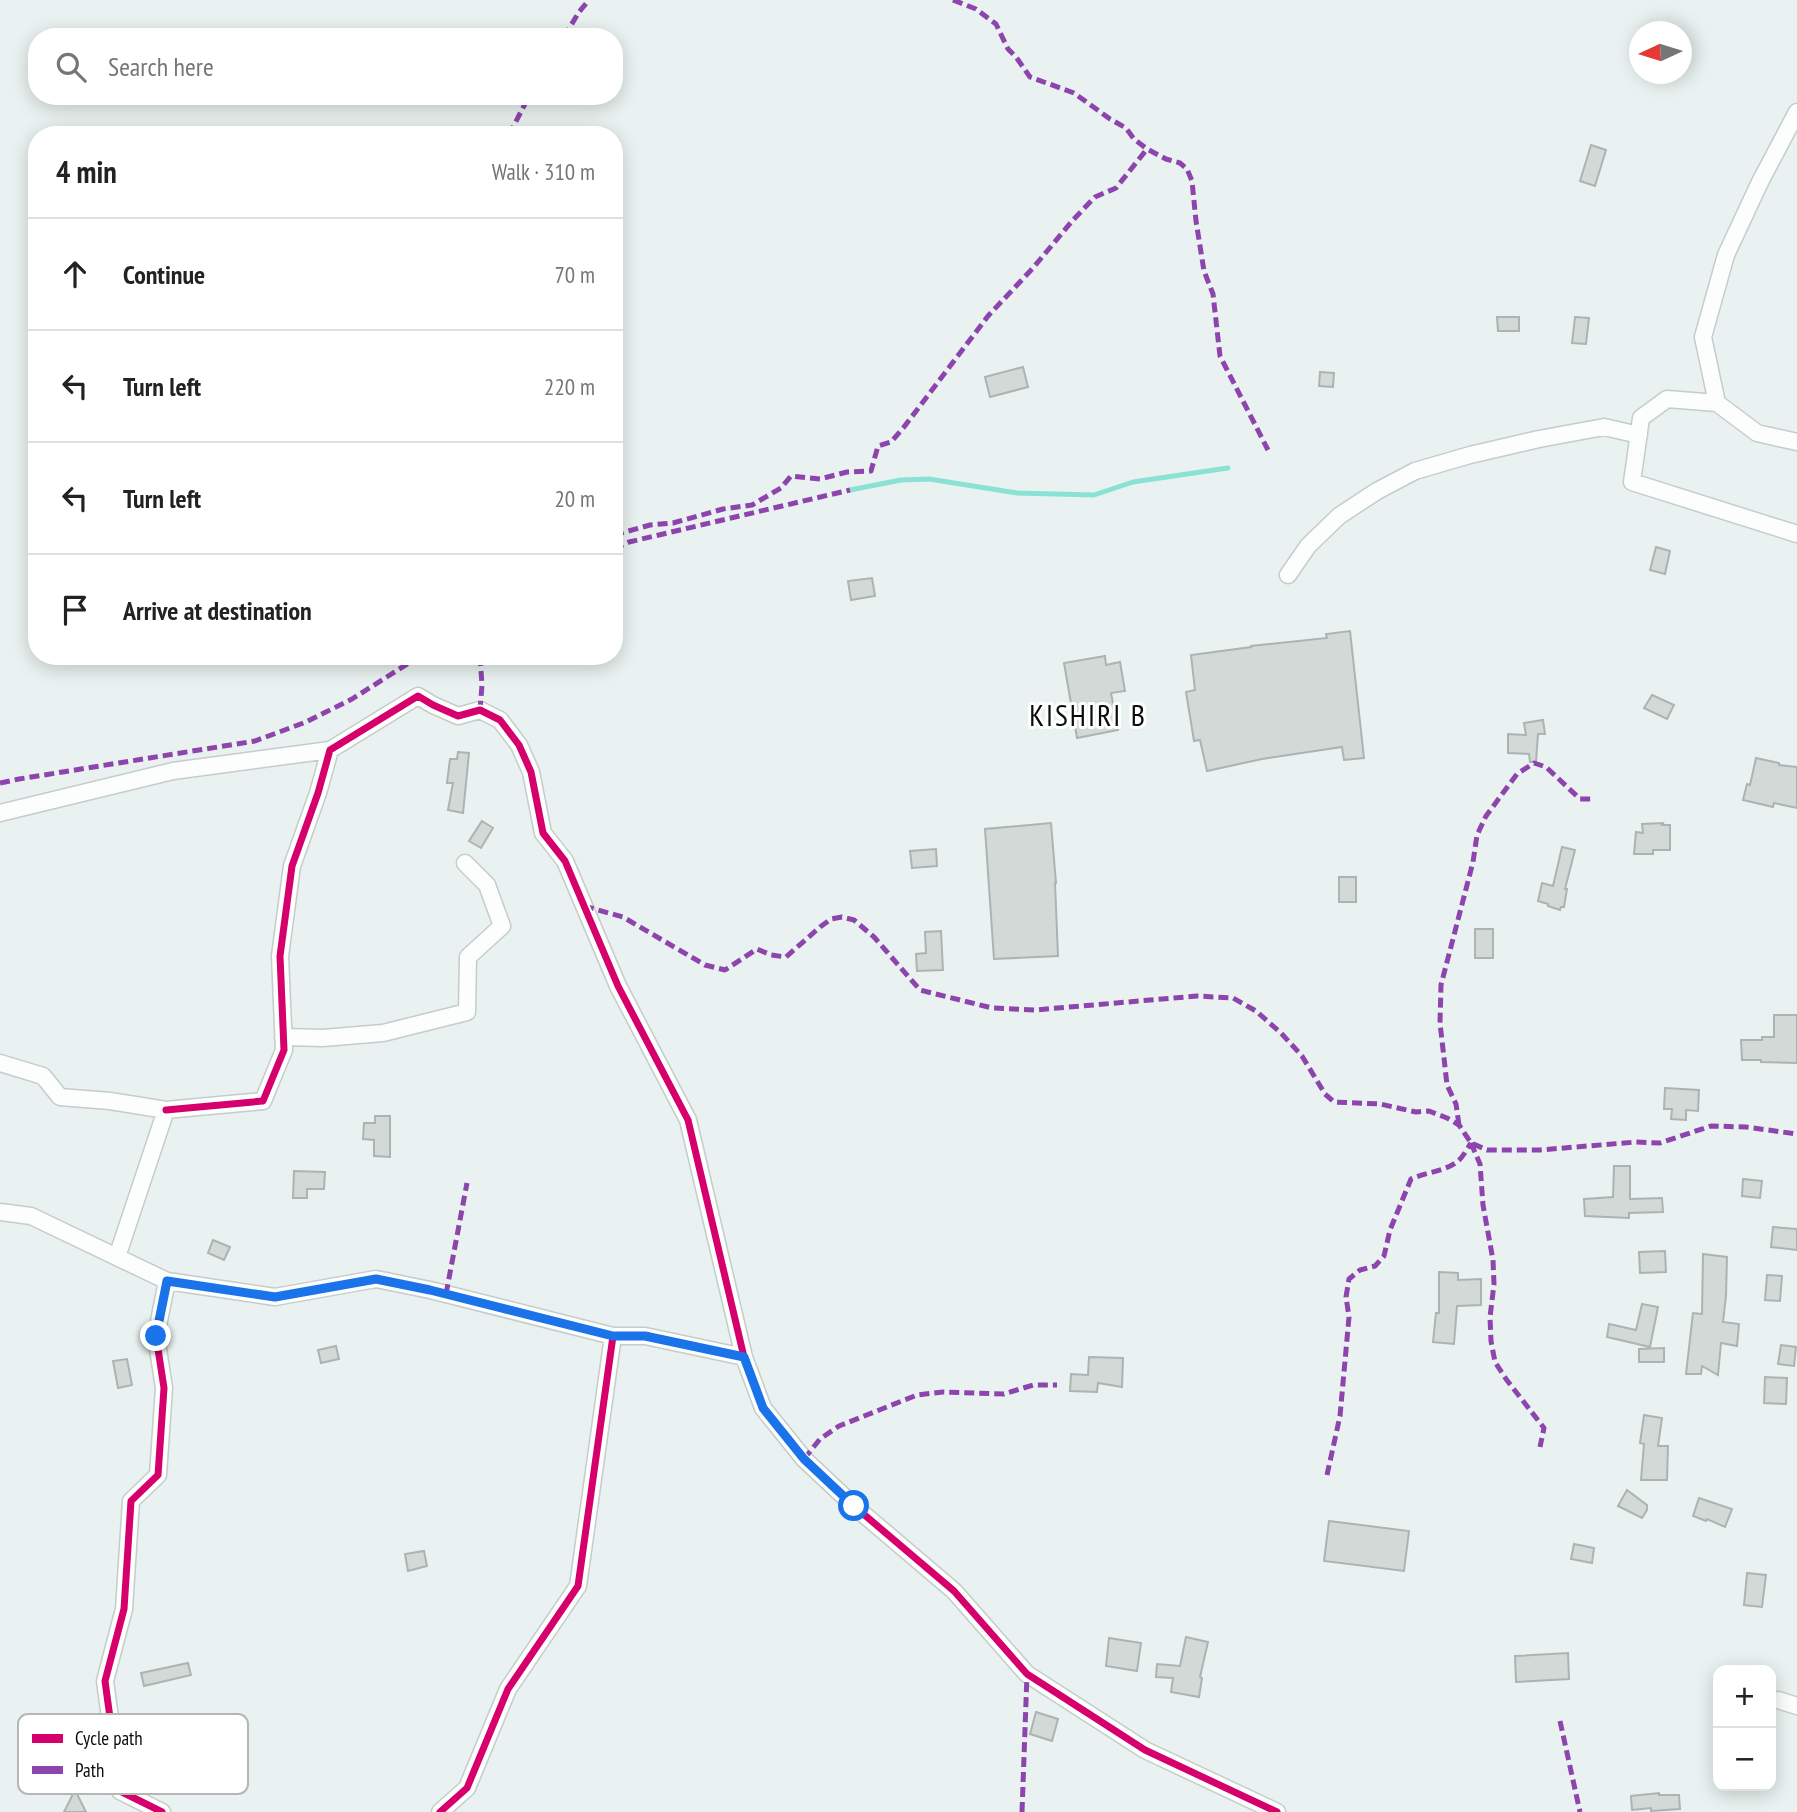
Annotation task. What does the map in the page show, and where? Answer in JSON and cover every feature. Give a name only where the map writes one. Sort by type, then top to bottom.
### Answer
[{"type":"street","points":[[1717,403],[1703,337],[1726,255],[1797,112]]},
{"type":"street","points":[[1797,442],[1757,433],[1717,403],[1667,399],[1641,418],[1632,482],[1797,534]]},
{"type":"street","points":[[1288,575],[1307,546],[1339,516],[1377,491],[1415,471],[1504,446],[1604,427],[1639,435]]},
{"type":"street","points":[[0,813],[173,771],[330,750],[418,696],[458,716],[480,710],[500,720],[519,745],[531,772],[543,833],[565,861],[618,986],[688,1120],[744,1357],[763,1408],[804,1459],[854,1506],[954,1591],[1027,1674],[1145,1750],[1277,1812]]},
{"type":"street","points":[[0,1063],[43,1076],[60,1097],[110,1101],[166,1110],[262,1101],[284,1050],[280,956],[292,866],[330,750]]},
{"type":"street","points":[[283,1037],[323,1038],[383,1032],[467,1012],[468,957],[502,926],[487,885],[465,863]]},
{"type":"street","points":[[117,1257],[166,1110]]},
{"type":"street","points":[[0,1212],[31,1216],[167,1281],[275,1297],[376,1279],[613,1336],[645,1336],[744,1357]]},
{"type":"street","points":[[110,1714],[105,1681],[124,1609],[131,1501],[158,1475],[164,1388],[156,1336],[167,1281]]},
{"type":"street","points":[[440,1812],[467,1788],[508,1689],[578,1586],[613,1336]]},
{"type":"street","points":[[1778,1700],[1797,1706]]},
{"type":"street","points":[[126,1794],[162,1812]]},
{"type":"building","points":[[1591,145],[1606,150],[1595,186],[1580,181]]},
{"type":"building","points":[[1497,317],[1519,317],[1519,331],[1498,331]]},
{"type":"building","points":[[1575,317],[1589,318],[1586,344],[1572,343]]},
{"type":"building","points":[[1023,367],[1028,387],[990,397],[985,377]]},
{"type":"building","points":[[1320,372],[1334,373],[1333,387],[1319,386]]},
{"type":"building","points":[[1656,547],[1670,551],[1665,574],[1650,570]]},
{"type":"building","points":[[872,578],[875,596],[851,600],[848,581]]},
{"type":"building","points":[[1350,631],[1364,758],[1344,760],[1342,747],[1262,759],[1207,771],[1200,740],[1194,741],[1186,692],[1195,690],[1191,655],[1327,638],[1326,634]]},
{"type":"building","points":[[1105,656],[1106,665],[1120,662],[1125,691],[1111,693],[1118,730],[1077,738],[1064,663]]},
{"type":"building","points":[[1652,695],[1674,705],[1667,719],[1644,708]]},
{"type":"building","points":[[1543,720],[1545,734],[1538,734],[1536,762],[1530,762],[1529,754],[1508,753],[1508,734],[1526,735],[1524,723]]},
{"type":"building","points":[[458,752],[469,753],[463,813],[448,810],[453,783],[447,783],[450,759],[457,759]]},
{"type":"building","points":[[1756,758],[1797,767],[1797,808],[1774,803],[1773,807],[1743,800],[1747,784],[1750,785]]},
{"type":"building","points":[[482,821],[493,828],[481,848],[469,841]]},
{"type":"building","points":[[1051,823],[1058,956],[994,959],[985,829]]},
{"type":"building","points":[[1663,823],[1662,825],[1670,825],[1670,850],[1634,854],[1636,832],[1643,833],[1642,824]]},
{"type":"building","points":[[1562,847],[1575,850],[1565,889],[1564,907],[1560,910],[1538,901],[1542,883],[1553,886]]},
{"type":"building","points":[[936,849],[937,866],[912,868],[910,851]]},
{"type":"building","points":[[1339,877],[1356,877],[1356,902],[1339,902]]},
{"type":"building","points":[[1475,929],[1493,929],[1493,958],[1475,958]]},
{"type":"building","points":[[941,931],[943,970],[917,971],[916,954],[926,953],[925,932]]},
{"type":"building","points":[[1774,1015],[1797,1015],[1797,1063],[1742,1060],[1741,1040],[1774,1037]]},
{"type":"building","points":[[1665,1088],[1699,1090],[1698,1111],[1686,1110],[1686,1120],[1671,1119],[1672,1109],[1664,1109]]},
{"type":"building","points":[[375,1116],[390,1116],[390,1157],[374,1156],[374,1140],[363,1139],[364,1123],[375,1123]]},
{"type":"building","points":[[1614,1166],[1630,1166],[1630,1199],[1662,1198],[1663,1212],[1629,1213],[1629,1218],[1585,1216],[1584,1199],[1613,1197]]},
{"type":"building","points":[[294,1171],[325,1172],[324,1189],[307,1189],[307,1198],[293,1198]]},
{"type":"building","points":[[1743,1179],[1762,1181],[1760,1198],[1742,1196]]},
{"type":"building","points":[[1773,1227],[1797,1229],[1797,1250],[1771,1247]]},
{"type":"building","points":[[213,1240],[230,1247],[224,1260],[208,1253]]},
{"type":"building","points":[[1665,1251],[1666,1272],[1640,1273],[1639,1252]]},
{"type":"building","points":[[1703,1254],[1727,1257],[1723,1322],[1739,1324],[1737,1346],[1721,1343],[1718,1375],[1702,1366],[1701,1374],[1686,1374],[1693,1313],[1702,1314]]},
{"type":"building","points":[[1439,1272],[1458,1273],[1458,1280],[1481,1279],[1481,1305],[1457,1306],[1454,1344],[1433,1342],[1436,1313],[1439,1313]]},
{"type":"building","points":[[1767,1275],[1782,1276],[1780,1301],[1765,1300]]},
{"type":"building","points":[[1642,1304],[1658,1307],[1650,1347],[1607,1337],[1609,1324],[1636,1330]]},
{"type":"building","points":[[1781,1345],[1796,1347],[1794,1366],[1778,1364]]},
{"type":"building","points":[[336,1346],[339,1359],[321,1363],[318,1350]]},
{"type":"building","points":[[1664,1348],[1664,1362],[1639,1362],[1639,1349]]},
{"type":"building","points":[[1089,1357],[1123,1358],[1122,1387],[1098,1383],[1097,1392],[1070,1391],[1071,1374],[1088,1375]]},
{"type":"building","points":[[127,1359],[132,1385],[118,1388],[113,1361]]},
{"type":"building","points":[[1765,1377],[1787,1378],[1786,1404],[1764,1403]]},
{"type":"building","points":[[1644,1415],[1662,1418],[1658,1446],[1668,1446],[1667,1480],[1641,1480],[1644,1444],[1640,1443]]},
{"type":"building","points":[[1627,1490],[1647,1505],[1642,1518],[1618,1506]]},
{"type":"building","points":[[1699,1498],[1732,1509],[1725,1527],[1693,1516]]},
{"type":"building","points":[[1329,1521],[1409,1531],[1404,1571],[1324,1561]]},
{"type":"building","points":[[1574,1544],[1594,1548],[1592,1563],[1571,1559]]},
{"type":"building","points":[[424,1551],[427,1566],[408,1571],[405,1554]]},
{"type":"building","points":[[1747,1573],[1766,1575],[1762,1607],[1744,1605]]},
{"type":"building","points":[[1186,1637],[1208,1642],[1200,1677],[1199,1697],[1171,1692],[1173,1678],[1156,1677],[1157,1664],[1180,1666]]},
{"type":"building","points":[[1109,1638],[1141,1643],[1137,1671],[1106,1666]]},
{"type":"building","points":[[1568,1653],[1569,1679],[1516,1682],[1515,1656]]},
{"type":"building","points":[[188,1663],[191,1675],[144,1686],[141,1673]]},
{"type":"building","points":[[1036,1712],[1058,1719],[1052,1741],[1030,1734]]},
{"type":"building","points":[[1659,1793],[1679,1795],[1680,1809],[1632,1810],[1631,1796]]},
{"type":"building","points":[[73,1794],[77,1794],[86,1812],[64,1812]]},
{"type":"waterway","points":[[850,490],[901,480],[929,479],[1017,493],[1094,495],[1133,482],[1228,468]]},
{"type":"marked path","points":[[569,28],[589,0]]},
{"type":"marked path","points":[[953,0],[976,9],[996,24],[1008,49],[1030,77],[1074,93],[1126,128],[1134,139],[1147,149],[1180,163],[1187,169],[1192,181],[1204,271],[1213,294],[1220,356],[1268,450]]},
{"type":"marked path","points":[[514,126],[524,105]]},
{"type":"marked path","points":[[623,532],[650,525],[673,523],[723,509],[752,505],[781,488],[791,476],[820,479],[847,472],[871,471],[878,446],[891,442],[904,427],[988,316],[1073,220],[1095,197],[1116,188],[1147,149]]},
{"type":"marked path","points":[[623,545],[850,490]]},
{"type":"marked path","points":[[0,783],[255,741],[306,722],[352,699],[406,665]]},
{"type":"marked path","points":[[480,710],[481,665]]},
{"type":"marked path","points":[[1459,1125],[1456,1104],[1447,1085],[1440,1023],[1441,985],[1473,862],[1477,835],[1486,816],[1517,774],[1534,763],[1546,767],[1580,799],[1594,799]]},
{"type":"marked path","points":[[584,906],[623,917],[705,965],[725,970],[757,949],[786,957],[831,919],[842,917],[854,920],[874,937],[920,990],[992,1008],[1035,1010],[1197,996],[1233,998],[1256,1011],[1281,1033],[1302,1056],[1325,1094],[1334,1102],[1380,1104],[1416,1112],[1429,1111],[1459,1125],[1471,1143],[1487,1150],[1540,1150],[1636,1142],[1660,1143],[1711,1126],[1746,1127],[1797,1134]]},
{"type":"marked path","points":[[1471,1143],[1480,1164],[1483,1205],[1493,1260],[1494,1284],[1490,1317],[1495,1362],[1544,1428],[1540,1447]]},
{"type":"marked path","points":[[1327,1475],[1340,1416],[1349,1317],[1346,1297],[1349,1279],[1360,1270],[1375,1266],[1384,1256],[1390,1230],[1411,1179],[1453,1165],[1471,1143]]},
{"type":"marked path","points":[[446,1294],[467,1183]]},
{"type":"marked path","points":[[804,1459],[820,1439],[839,1426],[917,1395],[943,1392],[1004,1394],[1033,1385],[1057,1385]]},
{"type":"marked path","points":[[1022,1812],[1027,1674]]},
{"type":"marked path","points":[[1560,1721],[1580,1812]]},
{"type":"cycle path","points":[[166,1110],[263,1101],[284,1050],[280,956],[292,866],[330,750],[418,696],[458,716],[480,710],[500,720],[519,745],[531,772],[543,833],[565,861],[618,986],[688,1120],[744,1357],[645,1336],[613,1336],[578,1586],[508,1689],[467,1788],[440,1812]]},
{"type":"cycle path","points":[[110,1714],[105,1681],[124,1609],[131,1501],[158,1475],[164,1388],[156,1336],[167,1281]]},
{"type":"cycle path","points":[[744,1357],[763,1408],[804,1459],[854,1506],[954,1591],[1027,1674],[1145,1750],[1277,1812]]},
{"type":"cycle path","points":[[126,1794],[162,1812]]},
{"type":"district","name":"KISHIRI B","points":[[1088,716]]},
{"type":"route","points":[[156,1336],[167,1281],[275,1297],[376,1279],[613,1336],[645,1336],[744,1357],[763,1408],[804,1459],[854,1506]]}]
